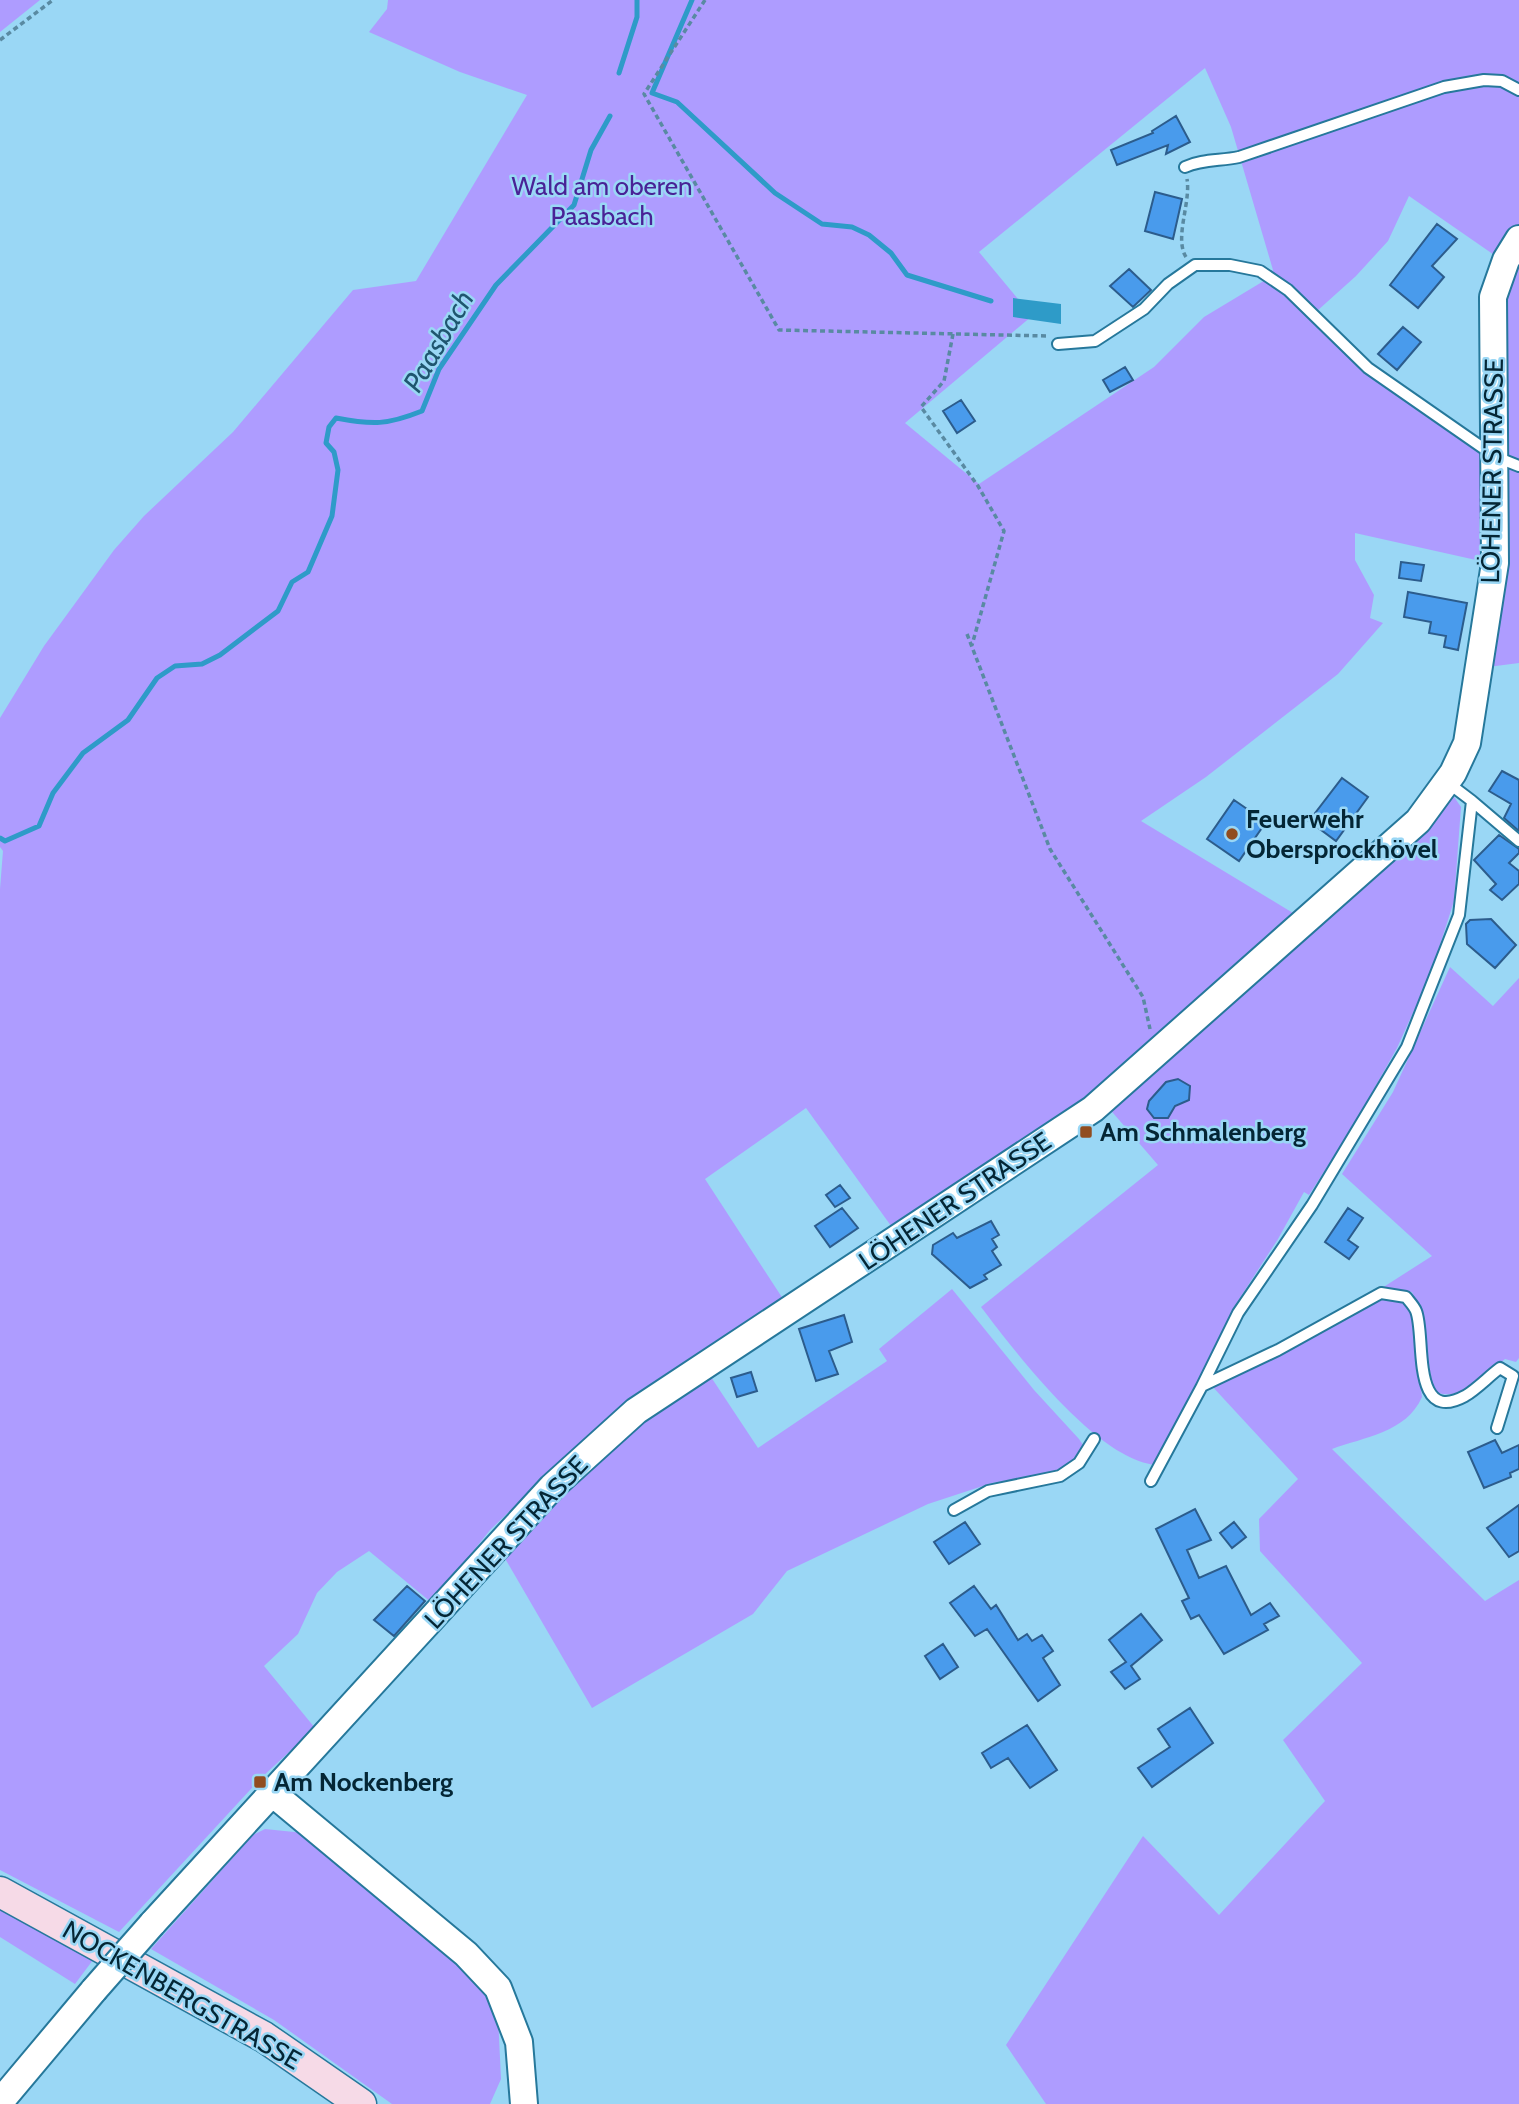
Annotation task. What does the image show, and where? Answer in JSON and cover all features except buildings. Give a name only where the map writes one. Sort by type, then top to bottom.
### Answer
[{"type":"main road","name":"NOCKENBERGSTRASSE","points":[[0,1892],[264,2037],[361,2104]]},
{"type":"street","name":"LÖHENER STRASSE","points":[[0,2102],[94,1990],[271,1792],[552,1488],[636,1411],[1093,1109],[1418,821],[1447,782],[1467,743],[1473,714],[1507,461],[1493,297],[1506,260],[1519,239]]},
{"type":"street","points":[[271,1792],[466,1954],[498,1988],[519,2042],[518,2097]]},
{"type":"lane","points":[[1185,167],[1197,161],[1214,162],[1239,157],[1444,87],[1484,80],[1502,81],[1519,90]]},
{"type":"lane","points":[[1054,345],[1095,341],[1144,309],[1168,284],[1195,265],[1230,265],[1260,271],[1288,290],[1368,368],[1507,461]]},
{"type":"lane","points":[[1447,782],[1519,841]]},
{"type":"lane","points":[[1151,1482],[1238,1313],[1312,1205],[1407,1047],[1459,915],[1472,801]]},
{"type":"lane","points":[[1202,1387],[1278,1350],[1362,1302],[1381,1293],[1396,1293],[1406,1297],[1416,1311],[1423,1378],[1431,1395],[1440,1400],[1465,1396],[1500,1368],[1513,1376],[1497,1428]]},
{"type":"lane","points":[[954,1510],[988,1491],[1060,1476],[1079,1463],[1094,1439]]},
{"type":"path","points":[[0,40],[53,0]]},
{"type":"path","points":[[705,0],[644,94],[779,330],[1048,336],[1054,345]]},
{"type":"path","points":[[1185,167],[1189,198],[1181,242],[1183,252],[1195,265]]},
{"type":"path","points":[[953,334],[944,381],[921,407],[978,486],[1003,531],[972,645]]},
{"type":"path","points":[[967,634],[1050,849],[1143,997],[1155,1054]]},
{"type":"green space","points":[[0,0],[40,0],[0,32]]},
{"type":"green space","name":"Wald am oberen Paasbach","points":[[388,0],[1519,0],[1519,225],[1500,259],[1409,196],[1388,241],[1356,276],[1317,311],[1271,274],[1273,270],[1231,127],[1205,68],[979,252],[1032,316],[905,423],[979,484],[1154,367],[1204,317],[1267,279],[1285,291],[1371,378],[1490,459],[1485,562],[1355,533],[1355,560],[1374,595],[1370,618],[1383,623],[1338,674],[1206,777],[1141,821],[1293,913],[1095,1095],[894,1230],[806,1108],[705,1179],[785,1302],[540,1482],[490,1530],[432,1603],[369,1551],[337,1572],[317,1593],[298,1634],[264,1666],[315,1728],[261,1778],[119,1932],[0,1870],[0,889],[3,851],[0,847],[0,718],[44,646],[114,550],[144,516],[233,432],[353,290],[416,281],[527,95],[460,72],[369,32],[387,9]]},
{"type":"green space","points":[[1519,253],[1519,663],[1488,667],[1508,534],[1502,303]]},
{"type":"green space","points":[[1450,791],[1461,807],[1454,901],[1431,973],[1397,1048],[1352,1128],[1309,1195],[1304,1192],[1278,1239],[1234,1307],[1156,1465],[1133,1459],[1109,1445],[1060,1401],[1036,1376],[981,1307],[1158,1165],[1107,1106]]},
{"type":"green space","points":[[1450,967],[1493,1006],[1519,978],[1519,1358],[1516,1362],[1505,1359],[1463,1391],[1443,1394],[1433,1391],[1421,1313],[1412,1292],[1382,1288],[1432,1256],[1342,1174],[1393,1092]]},
{"type":"green space","points":[[952,1289],[1034,1390],[1079,1439],[1083,1445],[1075,1460],[1054,1472],[992,1483],[928,1504],[787,1571],[753,1614],[592,1708],[503,1555],[560,1493],[641,1418],[707,1371],[758,1448],[887,1361],[879,1349]]},
{"type":"green space","points":[[1384,1297],[1404,1301],[1411,1312],[1422,1397],[1406,1419],[1395,1426],[1332,1449],[1485,1601],[1519,1580],[1519,2104],[1046,2104],[1006,2045],[1143,1836],[1219,1915],[1325,1801],[1283,1740],[1362,1663],[1260,1551],[1259,1519],[1298,1479],[1211,1385]]},
{"type":"green space","points":[[265,1829],[304,1833],[447,1953],[477,1982],[498,2016],[501,2079],[490,2104],[392,2104],[274,2020],[151,1949],[253,1835]]},
{"type":"green space","points":[[0,1909],[93,1960],[75,1984],[0,1937]]},
{"type":"water","points":[[1013,298],[1061,304],[1061,324],[1013,317]]},
{"type":"waterway","name":"Paasbach","points":[[619,73],[637,17],[637,0]]},
{"type":"waterway","points":[[692,0],[652,93],[677,102],[775,193],[822,224],[852,227],[869,235],[891,253],[907,275],[991,301]]},
{"type":"waterway","name":"Paasbach","points":[[0,838],[5,841],[39,826],[53,793],[83,753],[128,720],[157,678],[175,666],[202,664],[220,655],[278,611],[292,582],[308,572],[332,516],[338,470],[334,452],[326,443],[329,427],[336,418],[380,422],[422,411],[439,369],[496,285],[574,205],[591,150],[610,116]]},
{"type":"place","name":"Feuerwehr Obersprockhövel","points":[[1232,834]]},
{"type":"place","name":"Am Schmalenberg","points":[[1086,1132]]},
{"type":"place","name":"Am Nockenberg","points":[[260,1782]]}]
